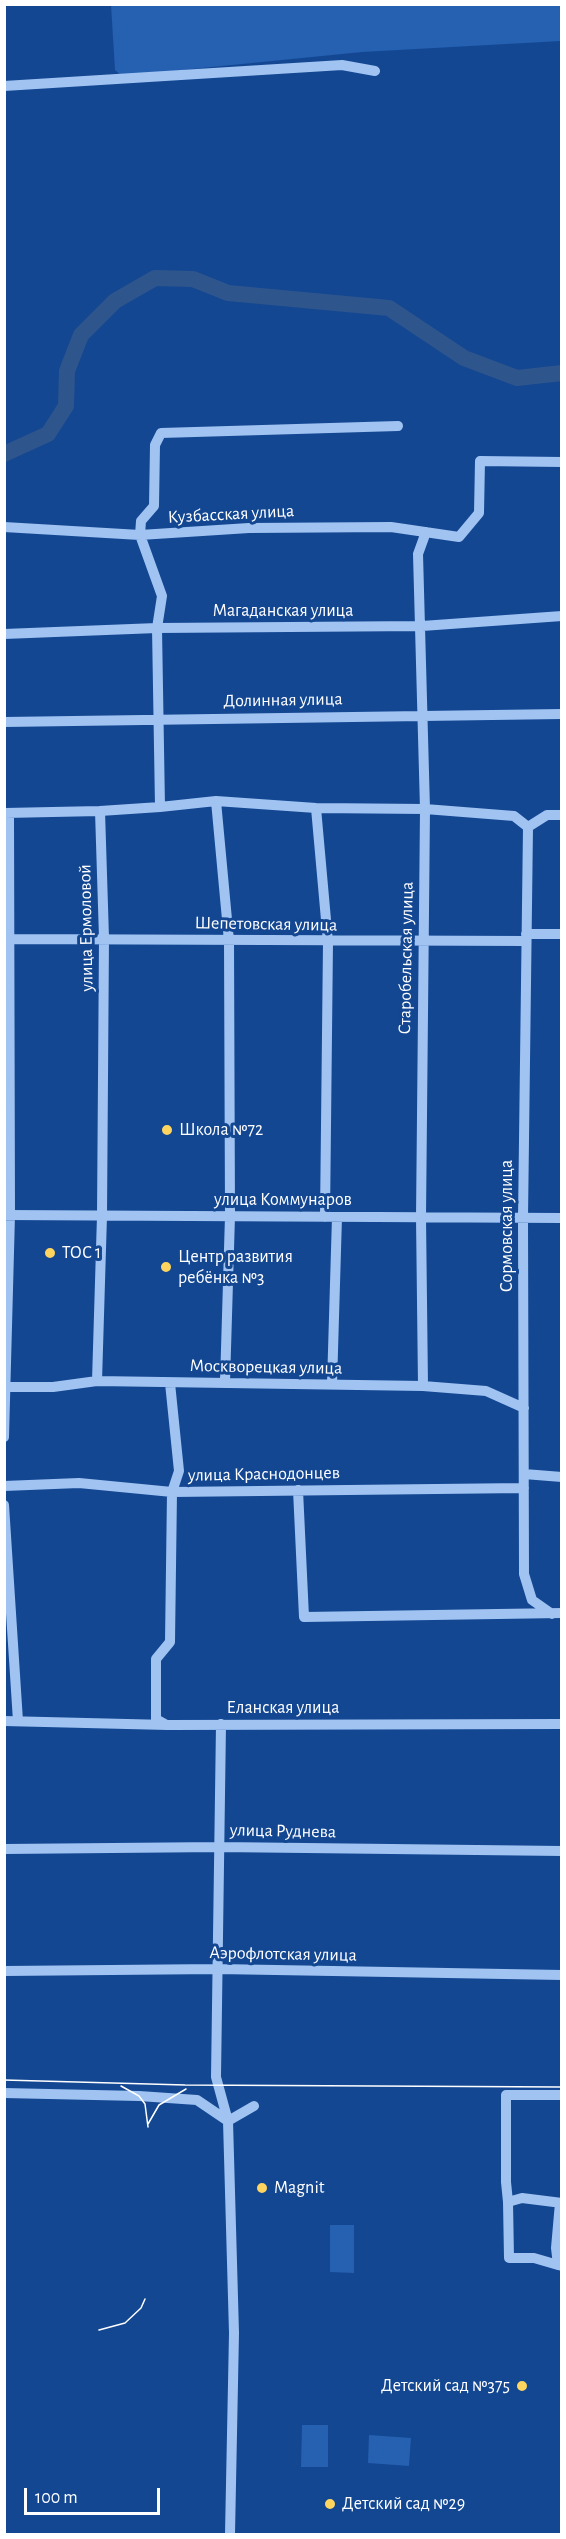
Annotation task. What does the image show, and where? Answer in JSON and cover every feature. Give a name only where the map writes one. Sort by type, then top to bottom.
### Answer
[{"type":"street","points":[[4,86],[342,65],[375,71]]},
{"type":"street","points":[[160,807],[157,628],[162,596],[140,535],[141,521],[154,506],[155,444],[161,433],[398,426]]},
{"type":"street","name":"Кузбасская улица","points":[[4,527],[140,535],[249,528],[390,527],[459,537],[479,513],[480,461],[561,462]]},
{"type":"street","name":"Старобельская улица","points":[[423,1386],[420,1217],[425,808],[422,626],[418,555],[426,532]]},
{"type":"street","name":"Магаданская улица","points":[[4,634],[157,628],[422,626],[561,616]]},
{"type":"street","name":"Долинная улица","points":[[4,722],[423,714],[561,714]]},
{"type":"street","points":[[216,801],[230,941],[230,1216],[225,1382]]},
{"type":"street","points":[[4,1437],[7,1215],[7,813],[100,811],[216,801],[316,808],[425,808],[514,816],[528,826],[547,815],[561,815]]},
{"type":"street","points":[[316,808],[328,942],[325,1217]]},
{"type":"street","name":"улица Ермоловой","points":[[97,1381],[102,1216],[104,938],[100,811]]},
{"type":"street","name":"Сормовская улица","points":[[528,826],[523,1218],[524,1574],[531,1600],[557,1613]]},
{"type":"street","name":"Шепетовская улица","points":[[8,939],[422,942],[561,934]]},
{"type":"street","name":"улица Коммунаров","points":[[7,1215],[561,1218]]},
{"type":"street","points":[[332,1384],[337,1217]]},
{"type":"street","name":"Москворецкая улица","points":[[5,1388],[53,1387],[97,1381],[423,1386],[486,1391],[524,1408]]},
{"type":"street","points":[[168,1725],[156,1719],[156,1659],[170,1642],[172,1492],[179,1471],[170,1383]]},
{"type":"street","points":[[524,1474],[561,1477]]},
{"type":"street","name":"улица Краснодонцев","points":[[4,1486],[80,1483],[172,1492],[524,1488]]},
{"type":"street","points":[[298,1490],[304,1617],[557,1613]]},
{"type":"street","points":[[4,1505],[18,1721]]},
{"type":"street","name":"Еланская улица","points":[[4,1722],[168,1725],[561,1724]]},
{"type":"street","points":[[221,1724],[216,2077],[228,2121],[234,2333],[230,2535]]},
{"type":"street","name":"улица Руднева","points":[[4,1849],[220,1847],[561,1851]]},
{"type":"street","name":"Аэрофлотская улица","points":[[4,1971],[218,1969],[561,1975]]},
{"type":"street","points":[[4,2093],[139,2096],[197,2100],[228,2121]]},
{"type":"street","points":[[508,2202],[522,2198],[561,2203],[556,2248],[560,2265],[534,2258],[509,2258],[506,2095],[561,2095]]},
{"type":"street","points":[[228,2121],[254,2106]]},
{"type":"shaded area","points":[[111,5],[561,5],[561,41],[362,52],[122,76],[115,70]]},
{"type":"shaded area","points":[[330,2225],[354,2225],[354,2273],[330,2272]]},
{"type":"shaded area","points":[[302,2425],[328,2425],[328,2467],[301,2467]]},
{"type":"shaded area","points":[[369,2435],[411,2438],[409,2466],[368,2463]]},
{"type":"waterway","points":[[4,454],[48,434],[66,406],[67,371],[81,335],[115,301],[155,278],[193,279],[228,293],[389,308],[464,358],[517,378],[562,373]]},
{"type":"tram line","points":[[4,2080],[185,2085],[562,2087]]},
{"type":"tram line","points":[[121,2086],[139,2096],[145,2104],[148,2127]]},
{"type":"tram line","points":[[148,2124],[159,2105],[186,2089]]},
{"type":"tram line","points":[[99,2330],[125,2323],[141,2308],[145,2299]]},
{"type":"place","name":"Школа №72","points":[[167,1130]]},
{"type":"place","name":"ТОС 1","points":[[50,1253]]},
{"type":"place","name":"Центр развития ребёнка №3","points":[[166,1267]]},
{"type":"place","name":"Magnit","points":[[262,2188]]},
{"type":"place","name":"Детский сад №375","points":[[522,2386]]},
{"type":"place","name":"Детский сад №29","points":[[330,2504]]}]
